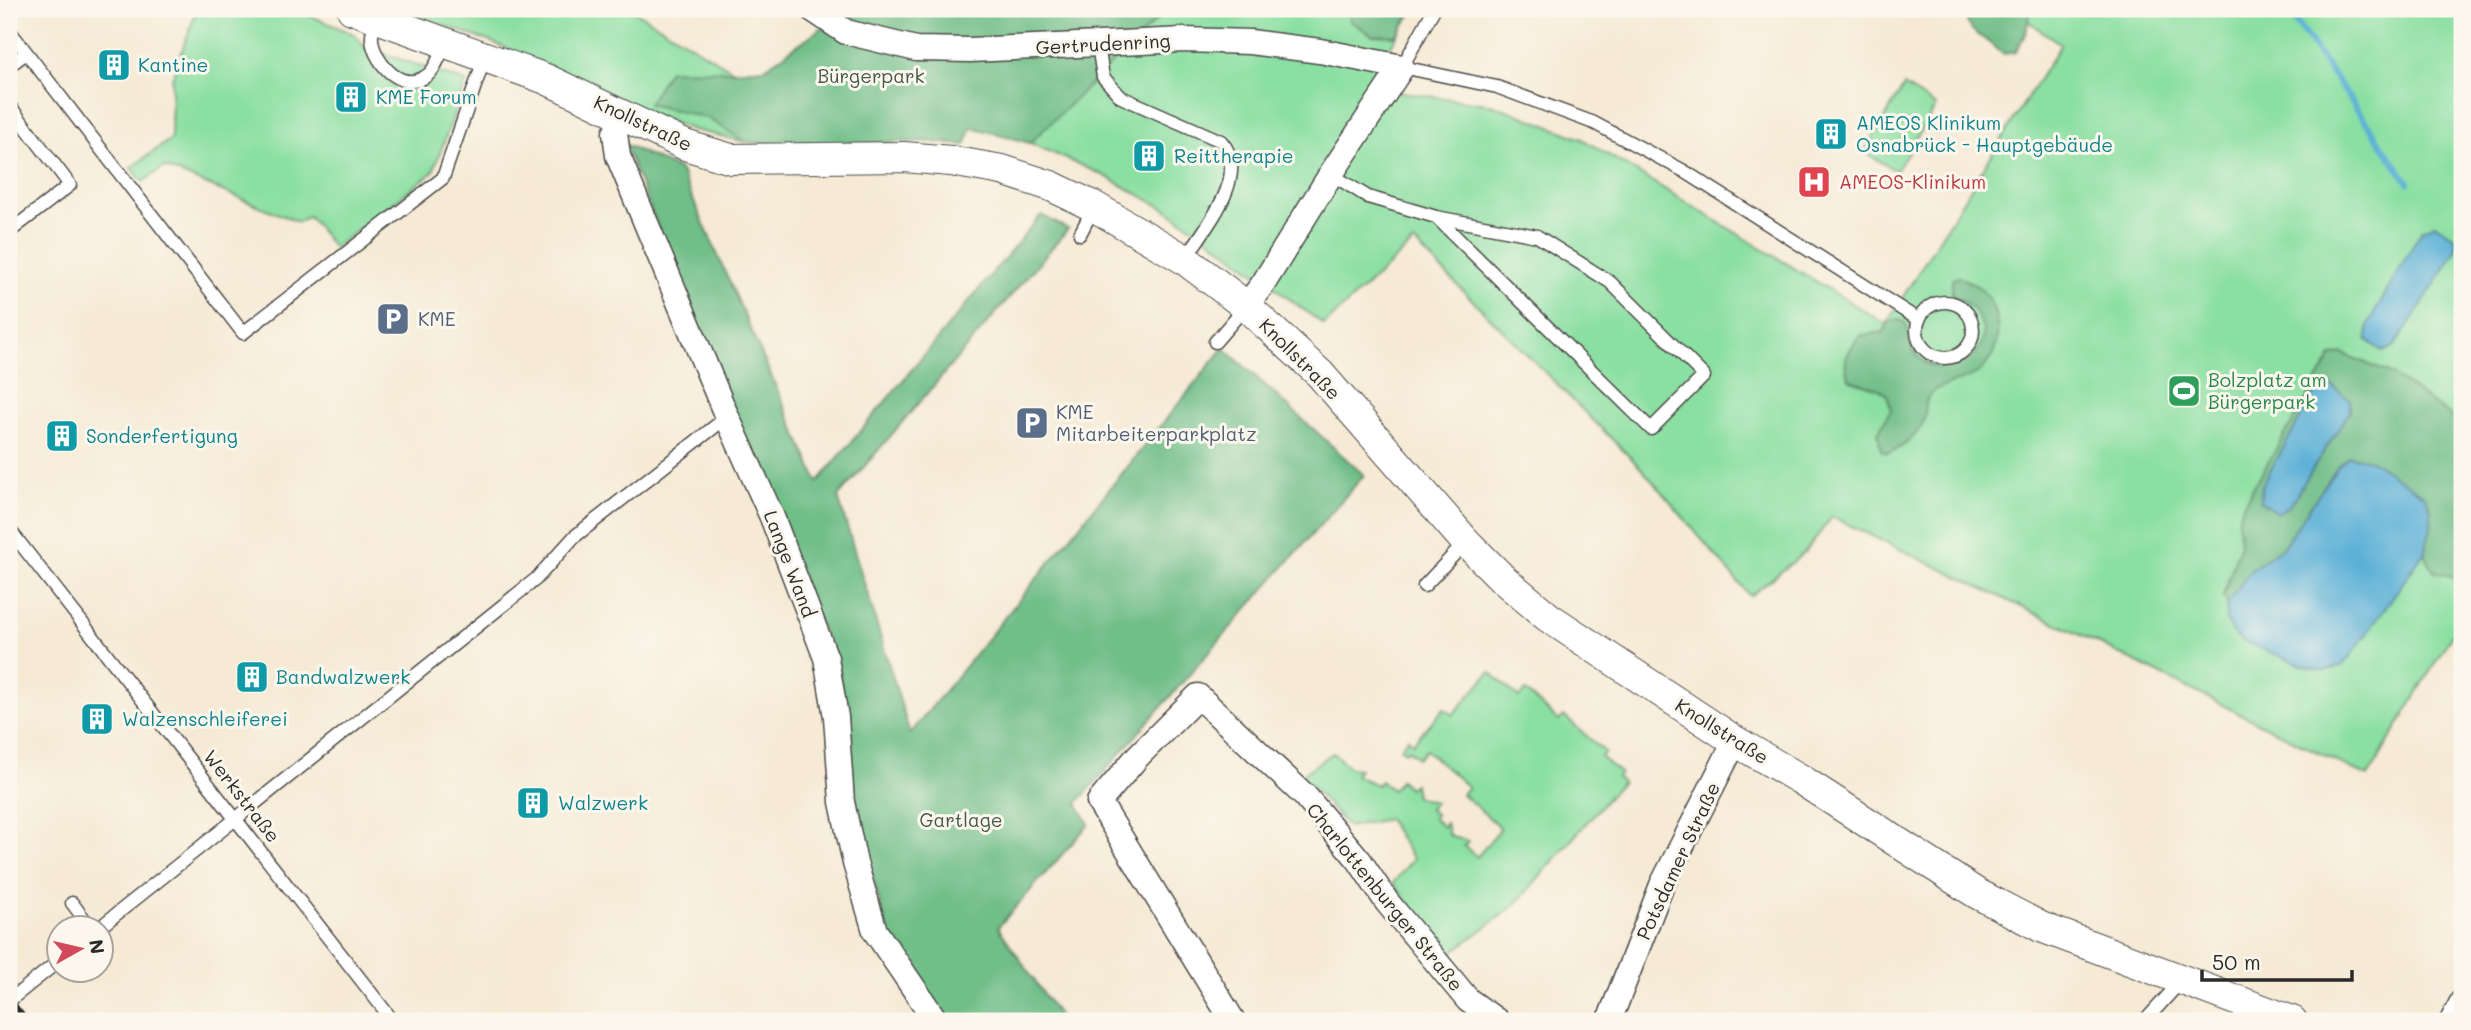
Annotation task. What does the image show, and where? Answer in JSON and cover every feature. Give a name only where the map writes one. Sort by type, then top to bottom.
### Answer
[{"type":"street","name":"Gertrudenring","points":[[812,9],[846,32],[916,49],[1098,46],[1185,40],[1250,42],[1320,51],[1402,67]]},
{"type":"street","name":"Knollstraße","points":[[364,13],[546,79],[685,145],[732,159],[904,157],[951,161],[1002,170],[1051,186],[1094,207],[1184,259],[1246,306],[1320,374],[1466,542],[1503,579],[1548,617],[1735,741],[1800,779],[1976,893],[2041,927],[2292,1021]]},
{"type":"street","name":"Knollstraße","points":[[1246,306],[1263,284],[1402,67]]},
{"type":"street","name":"Lange Wand","points":[[622,114],[615,133],[618,156],[727,417],[772,517],[826,658],[836,717],[842,802],[855,863],[875,931],[936,1021]]},
{"type":"street","name":"Charlottenburger Straße","points":[[1234,1021],[1099,802],[1138,757],[1198,696],[1305,796],[1359,860],[1387,902],[1468,1000],[1497,1021]]},
{"type":"street","name":"Potsdamer Straße","points":[[1609,1021],[1662,885],[1735,741]]},
{"type":"street","points":[[2452,1021],[2462,1002]]},
{"type":"lane","points":[[1434,9],[1402,67],[1497,87],[1594,123],[1684,171],[1919,320]]},
{"type":"lane","points":[[364,13],[379,60],[387,72],[400,79],[417,80],[428,74],[445,44]]},
{"type":"lane","points":[[9,30],[243,333],[443,178],[485,57]]},
{"type":"lane","points":[[1098,46],[1103,77],[1121,97],[1221,141],[1229,150],[1232,163],[1230,182],[1221,204],[1184,259]]},
{"type":"lane","points":[[9,66],[26,52]]},
{"type":"lane","points":[[9,105],[71,185],[9,232]]},
{"type":"lane","points":[[1331,174],[1368,197],[1436,217],[1537,236],[1611,282],[1704,376],[1651,429],[1436,217]]},
{"type":"lane","points":[[1080,234],[1094,207]]},
{"type":"lane","points":[[1937,304],[1955,304],[1969,315],[1972,324],[1971,341],[1966,348],[1952,357],[1935,356],[1927,352],[1918,337],[1919,320],[1923,313],[1937,304]]},
{"type":"lane","points":[[1215,342],[1246,306]]},
{"type":"lane","points":[[116,915],[536,579],[574,537],[727,417]]},
{"type":"lane","name":"Werkstraße","points":[[9,529],[393,1021]]},
{"type":"lane","points":[[1424,586],[1466,542]]},
{"type":"lane","points":[[72,903],[80,914]]},
{"type":"lane","points":[[10,1021],[10,1000],[46,971]]},
{"type":"lane","points":[[2146,1021],[2182,980]]},
{"type":"green space","points":[[197,9],[294,9],[354,34],[365,47],[466,82],[433,172],[334,248],[309,216],[298,222],[164,167],[143,182],[131,168],[171,139],[172,79]]},
{"type":"green space","points":[[396,9],[631,9],[734,71],[766,68],[848,9],[1414,9],[1365,87],[1494,105],[1582,139],[1886,324],[2061,44],[2010,9],[2462,9],[2462,617],[2368,777],[2087,638],[1832,517],[1804,553],[1750,596],[1642,469],[1414,242],[1324,325],[1164,208],[1103,175],[1030,143],[972,127],[965,145],[923,141],[799,146],[745,142],[690,129],[626,104],[494,43]]},
{"type":"green space","name":"Bürgerpark","points":[[848,9],[1168,9],[1030,143],[972,127],[965,145],[923,141],[799,146],[745,142],[707,118],[648,104],[669,70],[734,71],[765,68]]},
{"type":"green space","points":[[1349,9],[1414,9],[1396,36],[1372,35],[1350,21]]},
{"type":"green space","points":[[1961,9],[2031,9],[2025,35],[2015,52],[2004,54],[1971,29]]},
{"type":"green space","points":[[1904,86],[1936,106],[1896,171],[1864,152]]},
{"type":"green space","name":"Gartlage","points":[[624,144],[680,170],[818,482],[1041,215],[1068,229],[838,497],[910,734],[1224,348],[1364,475],[1077,803],[1089,824],[998,927],[1062,1021],[949,1021],[888,935],[854,805],[839,671]]},
{"type":"green space","points":[[1959,277],[1978,287],[1992,306],[1997,330],[1992,354],[1986,365],[1977,373],[1934,391],[1927,399],[1921,427],[1903,446],[1887,453],[1881,450],[1878,433],[1891,409],[1887,395],[1879,389],[1850,380],[1846,368],[1847,357],[1859,336],[1884,332],[1889,321],[1901,320],[1906,324],[1912,347],[1926,363],[1941,367],[1958,364],[1971,357],[1979,348],[1983,337],[1982,325],[1966,303],[1952,295],[1952,279]]},
{"type":"green space","points":[[2342,353],[2391,374],[2462,424],[2462,576],[2458,578],[2435,572],[2424,553],[2431,527],[2349,457],[2338,466],[2283,547],[2251,570],[2227,603],[2223,596],[2240,545],[2238,519],[2244,503],[2332,356]],"holes":[[[2350,400],[2350,411],[2289,506]]]},
{"type":"green space","points":[[1490,672],[1519,698],[1525,691],[1559,721],[1564,716],[1605,752],[1601,757],[1620,773],[1617,777],[1622,782],[1514,906],[1451,953],[1434,937],[1393,883],[1413,859],[1388,819],[1348,827],[1301,775],[1333,753],[1350,768],[1359,769],[1355,775],[1377,785],[1381,781],[1392,790],[1400,780],[1409,788],[1414,784],[1416,797],[1435,802],[1429,809],[1436,815],[1433,818],[1443,827],[1446,823],[1449,835],[1468,841],[1464,846],[1477,857],[1501,828],[1462,794],[1468,787],[1426,750],[1418,758],[1408,749],[1405,752],[1400,748],[1408,738],[1413,743],[1444,708],[1453,715]]},
{"type":"water","points":[[2435,224],[2456,239],[2456,251],[2395,346],[2383,352],[2367,340],[2368,324],[2422,230]]},
{"type":"water","points":[[2329,384],[2350,400],[2350,411],[2289,506],[2277,513],[2260,501],[2262,485],[2316,391]]},
{"type":"water","points":[[2349,456],[2371,460],[2425,496],[2431,511],[2431,527],[2424,553],[2353,653],[2342,666],[2324,671],[2304,666],[2242,641],[2232,632],[2226,621],[2227,603],[2251,570],[2283,547],[2338,466]]},
{"type":"waterway","points":[[2287,9],[2408,182]]},
{"type":"railway","points":[[9,998],[27,1021]]},
{"type":"place","name":"Kantine","points":[[114,65]]},
{"type":"place","name":"KME Forum","points":[[351,97]]},
{"type":"place","name":"AMEOS Klinikum Osnabrück - Hauptgebäude","points":[[1831,134]]},
{"type":"place","name":"Reittherapie","points":[[1149,156]]},
{"type":"place","name":"AMEOS-Klinikum","points":[[1814,182]]},
{"type":"place","name":"KME","points":[[393,319]]},
{"type":"place","name":"Bolzplatz am Bürgerpark","points":[[2184,391]]},
{"type":"place","name":"KME Mitarbeiterparkplatz","points":[[1032,423]]},
{"type":"place","name":"Sonderfertigung","points":[[62,436]]},
{"type":"place","name":"Bandwalzwerk","points":[[252,677]]},
{"type":"place","name":"Walzenschleiferei","points":[[97,719]]},
{"type":"place","name":"Walzwerk","points":[[533,803]]}]
